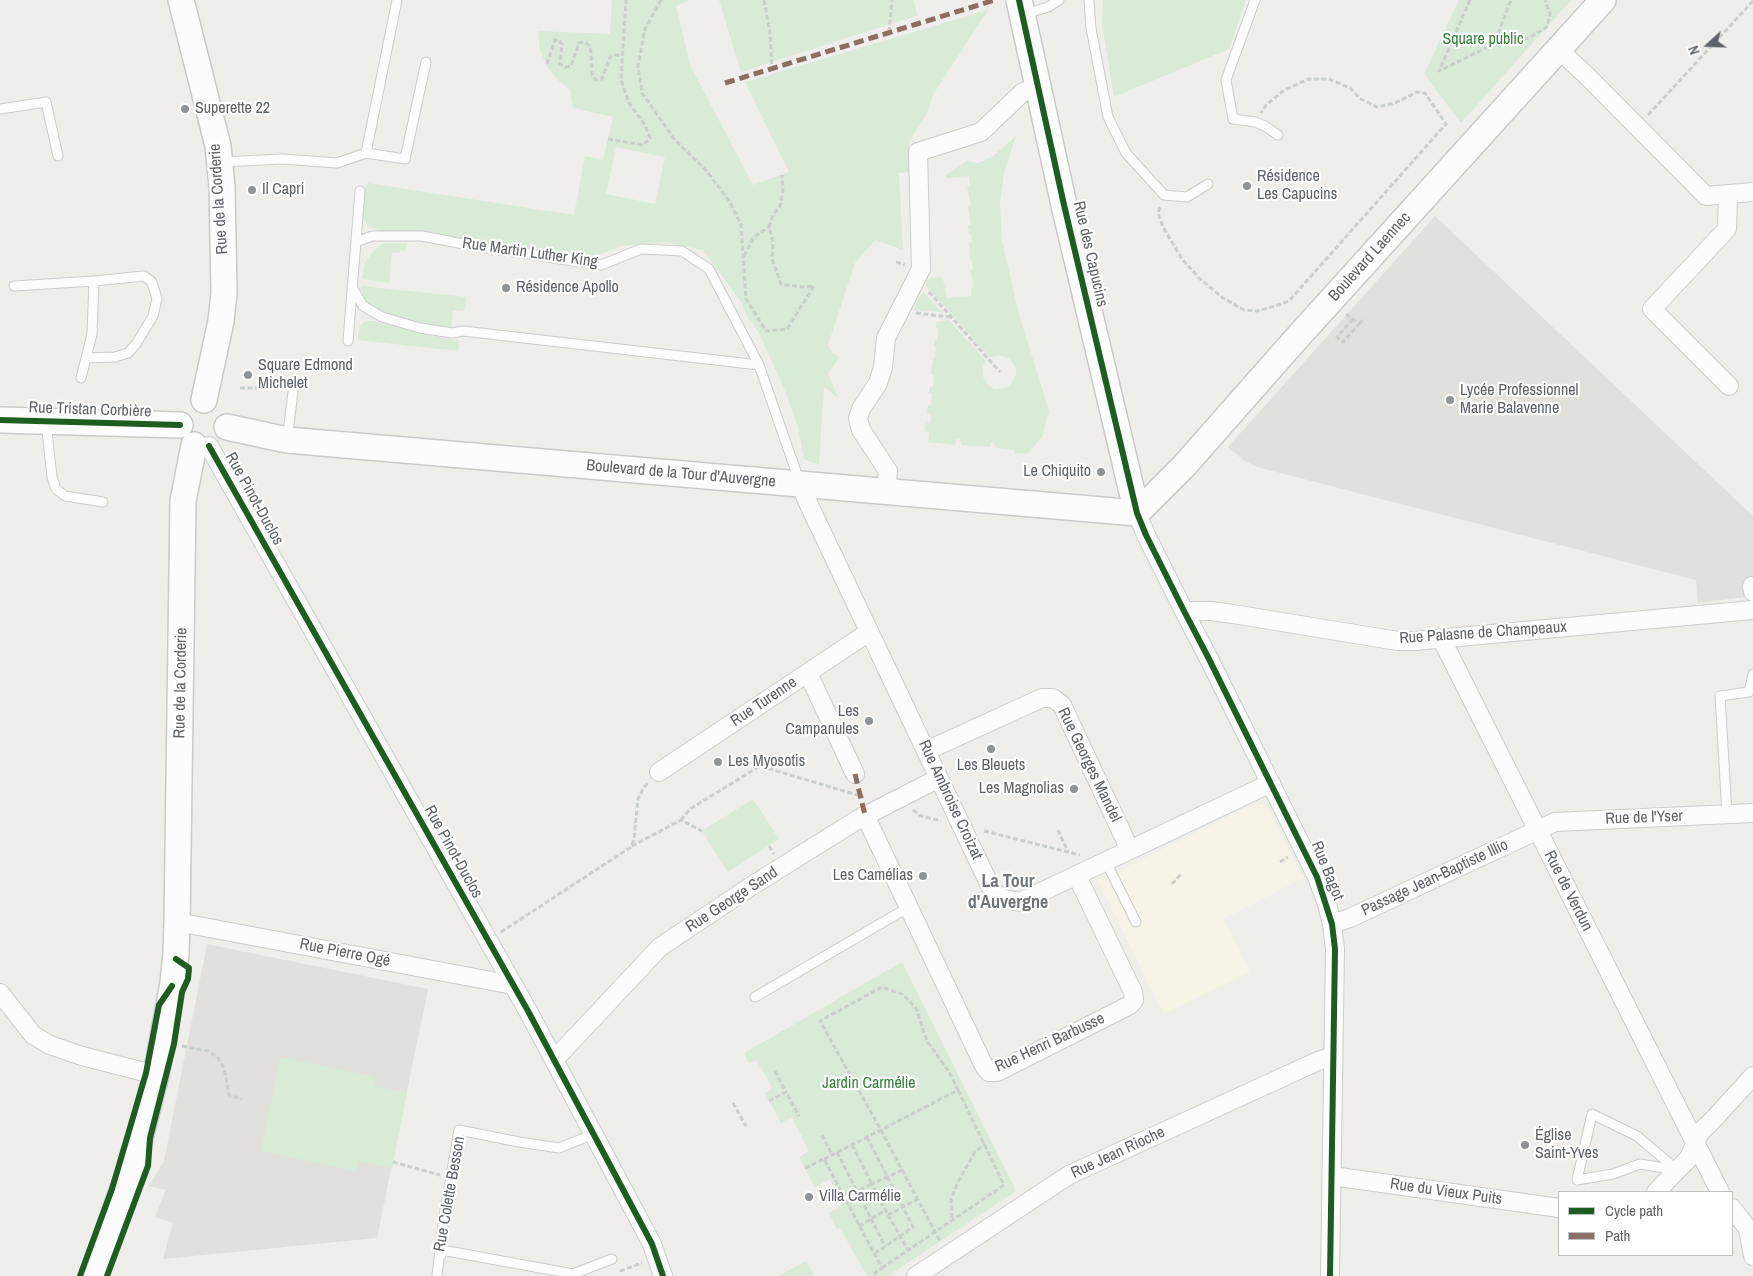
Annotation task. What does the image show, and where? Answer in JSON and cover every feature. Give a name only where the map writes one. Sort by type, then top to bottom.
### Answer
[{"type":"street","name":"Rue de la Corderie","points":[[181,0],[218,146],[220,162],[224,293],[204,400]]},
{"type":"street","name":"Boulevard Laennec","points":[[1137,514],[1184,466],[1603,0]]},
{"type":"street","name":"Rue des Capucins","points":[[1021,7],[1064,205],[1137,514]]},
{"type":"street","points":[[1558,49],[1706,196],[1753,192]]},
{"type":"street","points":[[886,491],[888,471],[861,430],[858,418],[861,409],[878,383],[883,366],[886,338],[918,273],[918,152],[981,132],[1023,92],[1039,87]]},
{"type":"street","points":[[1728,194],[1727,229],[1652,309],[1729,386]]},
{"type":"street","points":[[196,401],[210,401],[221,408],[227,420],[226,427],[219,441],[194,439],[181,418],[189,405],[196,401]]},
{"type":"street","name":"Rue Tristan Corbière","points":[[0,420],[46,422],[81,420],[194,439]]},
{"type":"street","name":"Boulevard de la Tour d'Auvergne","points":[[226,427],[287,440],[1137,514]]},
{"type":"street","name":"Rue de la Corderie","points":[[92,1276],[138,1146],[156,1075],[173,983],[177,922],[183,500],[194,439]]},
{"type":"street","name":"Rue Pinot-Duclos","points":[[194,439],[514,986],[652,1244],[664,1276]]},
{"type":"street","name":"Rue Ambroise Croizat","points":[[800,484],[993,892],[1005,899],[1020,902],[1271,783]]},
{"type":"street","name":"Rue Bagot","points":[[1137,514],[1317,877],[1332,924],[1335,949],[1330,1276]]},
{"type":"street","name":"Rue Palasne de Champeaux","points":[[1184,612],[1233,614],[1398,641],[1415,641],[1753,610]]},
{"type":"street","name":"Rue Turenne","points":[[659,772],[869,632]]},
{"type":"street","name":"Rue de Verdun","points":[[1441,638],[1719,1191]]},
{"type":"street","points":[[808,673],[855,774]]},
{"type":"street","name":"Rue Georges Mandel","points":[[926,751],[1042,698],[1053,698],[1062,705],[1130,850]]},
{"type":"street","name":"Rue George Sand","points":[[554,1060],[660,947],[753,884],[865,815],[939,778]]},
{"type":"street","name":"Rue de l'Yser","points":[[1538,830],[1555,822],[1753,813]]},
{"type":"street","name":"Rue Henri Barbusse","points":[[865,815],[984,1066],[989,1072],[997,1072],[1130,1005],[1134,1000],[1133,992],[1077,876]]},
{"type":"street","name":"Passage Jean-Baptiste Illio","points":[[1332,924],[1350,918],[1538,830]]},
{"type":"street","name":"Rue Pierre Ogé","points":[[177,922],[514,986]]},
{"type":"street","points":[[0,993],[33,1035],[50,1045],[82,1056],[156,1075]]},
{"type":"street","name":"Rue Jean Rioche","points":[[916,1276],[1069,1175],[1309,1065],[1333,1056]]},
{"type":"street","points":[[1657,1191],[1689,1158],[1700,1132],[1753,1076]]},
{"type":"street","name":"Rue du Vieux Puits","points":[[1332,1176],[1558,1208]]},
{"type":"street","points":[[1733,1209],[1750,1230],[1753,1256]]},
{"type":"lane","points":[[366,153],[397,0]]},
{"type":"lane","points":[[1021,7],[1048,6],[1059,0]]},
{"type":"lane","points":[[1089,0],[1091,28],[1108,117],[1126,153],[1164,195],[1187,197],[1208,184]]},
{"type":"lane","points":[[1255,0],[1226,80],[1233,119],[1255,122],[1278,134]]},
{"type":"lane","points":[[220,162],[283,159],[337,163],[366,153],[405,159],[426,62]]},
{"type":"lane","points":[[0,109],[46,102],[58,156]]},
{"type":"lane","points":[[348,341],[360,191]]},
{"type":"lane","name":"Rue Martin Luther King","points":[[356,242],[372,236],[422,236],[474,246],[601,265],[641,249],[682,251],[709,269],[759,365],[800,484]]},
{"type":"lane","points":[[14,286],[148,277],[152,282],[157,299],[153,316],[136,344],[128,353],[114,357],[86,358]]},
{"type":"lane","points":[[81,378],[92,334],[94,280]]},
{"type":"lane","points":[[352,286],[363,306],[382,317],[420,328],[452,333],[463,331],[759,365]]},
{"type":"lane","points":[[287,440],[293,392]]},
{"type":"lane","points":[[46,422],[52,477],[56,489],[65,496],[103,502]]},
{"type":"lane","points":[[1727,814],[1720,696],[1749,692],[1753,674]]},
{"type":"lane","points":[[1106,862],[1136,922]]},
{"type":"lane","points":[[755,997],[909,907]]},
{"type":"lane","points":[[1592,1114],[1637,1136],[1677,1170],[1640,1164],[1613,1174],[1578,1180],[1592,1114]]},
{"type":"lane","name":"Rue Colette Besson","points":[[437,1276],[444,1216],[459,1130],[558,1148],[594,1134]]},
{"type":"lane","points":[[439,1263],[442,1250],[573,1274],[612,1259]]},
{"type":"path","points":[[608,139],[643,145],[650,138],[645,125],[630,103],[621,80],[626,0]]},
{"type":"path","points":[[660,0],[645,29],[641,48],[638,66],[642,93],[675,140],[705,169],[730,202],[741,225],[746,299],[766,331],[787,330],[814,286],[802,287],[781,284],[772,259],[773,242],[770,227],[774,215],[780,206],[783,190],[782,175]]},
{"type":"path","points":[[764,0],[770,33],[772,69]]},
{"type":"path","points":[[889,32],[892,0]]},
{"type":"path","points":[[1470,0],[1439,71],[1494,44],[1529,38],[1547,27],[1550,14],[1545,0]]},
{"type":"path","points":[[1494,44],[1512,0]]},
{"type":"path","points":[[1637,127],[1753,1]]},
{"type":"path","points":[[547,64],[554,40],[559,40],[562,44],[560,64],[565,68],[570,66],[579,43],[584,42],[589,45],[592,74],[596,80],[602,79],[610,57],[622,56]]},
{"type":"path","points":[[1164,195],[1158,213],[1163,227],[1182,259],[1200,279],[1223,298],[1244,310],[1257,311],[1289,301],[1446,124],[1424,93],[1416,92],[1395,103],[1377,107],[1361,99],[1350,88],[1329,79],[1308,79],[1283,91],[1266,105],[1255,122]]},
{"type":"path","points":[[743,257],[754,237],[770,227]]},
{"type":"path","points":[[918,273],[950,317],[1000,372]]},
{"type":"path","points":[[899,312],[950,317]]},
{"type":"path","points":[[1353,319],[1337,337],[1343,342],[1364,318]]},
{"type":"path","points":[[240,388],[261,388]]},
{"type":"path","points":[[488,940],[631,846],[681,820],[690,809],[760,766],[860,795]]},
{"type":"path","points":[[631,846],[634,839],[638,798],[644,787],[659,772]]},
{"type":"path","points":[[909,807],[921,816],[1106,862]]},
{"type":"path","points":[[681,820],[702,831]]},
{"type":"path","points":[[1058,830],[1068,852]]},
{"type":"path","points":[[1280,862],[1286,858]]},
{"type":"path","points":[[1172,884],[1182,872]]},
{"type":"path","points":[[871,1276],[882,1268],[908,1250],[935,1231],[952,1219],[1004,1185],[949,1072],[927,1041],[916,1008],[902,994],[882,987],[820,1021],[881,1130],[902,1170],[935,1231],[941,1241]]},
{"type":"path","points":[[162,1042],[208,1051],[218,1058],[224,1068],[229,1095],[242,1099]]},
{"type":"path","points":[[775,1071],[799,1116]]},
{"type":"path","points":[[805,1168],[958,1090]]},
{"type":"path","points":[[769,1101],[786,1092]]},
{"type":"path","points":[[733,1102],[746,1126]]},
{"type":"path","points":[[822,1135],[832,1155]]},
{"type":"path","points":[[867,1137],[913,1227],[874,1254]]},
{"type":"path","points":[[952,1219],[951,1199],[959,1180],[975,1152],[984,1144]]},
{"type":"path","points":[[852,1145],[908,1250]]},
{"type":"path","points":[[837,1152],[885,1246]]},
{"type":"path","points":[[824,1159],[882,1268]]},
{"type":"path","points":[[393,1162],[451,1177]]},
{"type":"path","points":[[842,1195],[902,1170]]},
{"type":"path","points":[[888,1215],[918,1199]]},
{"type":"path","points":[[859,1226],[886,1210]]},
{"type":"path","points":[[614,1273],[657,1257]]},
{"type":"shaded area","name":"Lycée Professionnel Marie Balavenne","points":[[1435,216],[1753,516],[1753,596],[1698,603],[1696,580],[1257,467],[1243,460],[1228,447]]},
{"type":"shaded area","points":[[1255,803],[1266,805],[1303,878],[1224,919],[1250,972],[1164,1014],[1098,881]]},
{"type":"shaded area","points":[[207,944],[428,989],[377,1238],[163,1259],[173,1223],[155,1217],[166,1190],[149,1186],[164,1161]]},
{"type":"green space","points":[[612,0],[689,0],[676,6],[690,65],[753,185],[789,172],[745,82],[988,10],[934,93],[926,115],[909,142],[910,172],[899,173],[903,250],[875,240],[855,263],[828,345],[839,358],[828,374],[838,398],[824,387],[819,465],[804,459],[798,427],[784,388],[758,331],[748,318],[741,302],[703,250],[664,242],[621,246],[598,255],[557,253],[491,245],[422,232],[381,231],[369,227],[362,217],[362,203],[367,183],[574,215],[585,156],[603,160],[613,117],[573,108],[570,90],[548,68],[540,50],[538,31],[610,34]],"holes":[[[616,147],[665,157],[655,204],[606,194]]]},
{"type":"green space","points":[[719,0],[913,0],[918,15],[741,72]]},
{"type":"green space","points":[[1103,0],[1246,0],[1229,49],[1114,97],[1102,24]]},
{"type":"green space","name":"Square public","points":[[1459,0],[1571,0],[1461,123],[1424,74]]},
{"type":"green space","points":[[1016,136],[1004,173],[1000,202],[1002,241],[1019,314],[1049,411],[1042,437],[1027,454],[1015,453],[1015,450],[996,448],[993,442],[990,447],[962,445],[959,438],[956,440],[955,445],[928,442],[929,432],[925,431],[926,423],[930,423],[931,414],[927,413],[928,405],[931,405],[932,393],[929,393],[930,387],[933,387],[934,375],[931,374],[933,358],[935,358],[936,347],[934,346],[937,340],[938,329],[936,328],[936,322],[949,320],[986,361],[983,366],[983,377],[989,386],[995,389],[1006,388],[1011,384],[1016,374],[1016,368],[1010,359],[1000,355],[990,357],[926,286],[927,280],[938,277],[943,279],[947,298],[971,296],[971,288],[974,287],[970,270],[973,270],[972,260],[970,260],[969,243],[972,242],[968,225],[971,225],[968,206],[971,206],[967,187],[970,186],[969,176],[946,178],[946,175],[967,161],[978,163],[993,156]]},
{"type":"green space","points":[[384,243],[407,243],[406,251],[400,250],[400,253],[392,253],[389,283],[362,279],[365,263],[373,251]]},
{"type":"green space","points":[[361,286],[466,297],[464,311],[453,310],[451,329],[419,324],[383,312],[365,301]]},
{"type":"green space","points":[[923,292],[942,312],[912,310]]},
{"type":"green space","points":[[366,321],[374,321],[459,341],[458,351],[358,340],[360,326]]},
{"type":"green space","points":[[753,799],[779,839],[728,872],[702,831]]},
{"type":"green space","name":"Jardin Carmélie","points":[[902,962],[1016,1191],[888,1276],[867,1276],[840,1228],[837,1229],[829,1213],[843,1205],[830,1179],[815,1187],[799,1157],[809,1151],[792,1117],[781,1123],[765,1093],[772,1089],[766,1076],[756,1060],[749,1063],[744,1053]]},
{"type":"green space","points":[[280,1057],[375,1077],[374,1086],[407,1093],[392,1168],[358,1161],[356,1171],[261,1151]]},
{"type":"green space","points":[[806,1261],[814,1276],[778,1276]]},
{"type":"marked path","points":[[725,83],[995,0]]},
{"type":"marked path","points":[[855,774],[865,815]]},
{"type":"cycle path","points":[[1019,0],[1064,205],[1137,513],[1146,535],[1317,877],[1332,924],[1335,949],[1330,1276]]},
{"type":"cycle path","points":[[0,420],[180,425]]},
{"type":"cycle path","points":[[209,446],[528,1011],[652,1244],[663,1276]]},
{"type":"cycle path","points":[[107,1276],[148,1166],[150,1138],[174,1044],[182,992],[188,979],[189,968],[176,959]]},
{"type":"cycle path","points":[[80,1276],[112,1189],[146,1073],[159,1005],[172,986]]},
{"type":"place","name":"Superette 22","points":[[185,109]]},
{"type":"place","name":"Résidence Les Capucins","points":[[1247,186]]},
{"type":"place","name":"Il Capri","points":[[252,190]]},
{"type":"place","name":"Résidence Apollo","points":[[506,288]]},
{"type":"place","name":"Square Edmond Michelet","points":[[248,375]]},
{"type":"place","name":"Lycée Professionnel Marie Balavenne","points":[[1450,400]]},
{"type":"place","name":"Le Chiquito","points":[[1101,472]]},
{"type":"place","name":"Les Campanules","points":[[869,721]]},
{"type":"place","name":"Les Bleuets","points":[[991,749]]},
{"type":"place","name":"Les Myosotis","points":[[718,762]]},
{"type":"place","name":"Les Magnolias","points":[[1074,789]]},
{"type":"place","name":"Les Camélias","points":[[923,876]]},
{"type":"place","name":"Église Saint-Yves","points":[[1525,1145]]},
{"type":"place","name":"Villa Carmélie","points":[[809,1197]]},
{"type":"district","name":"La Tour d'Auvergne","points":[[1008,892]]}]
